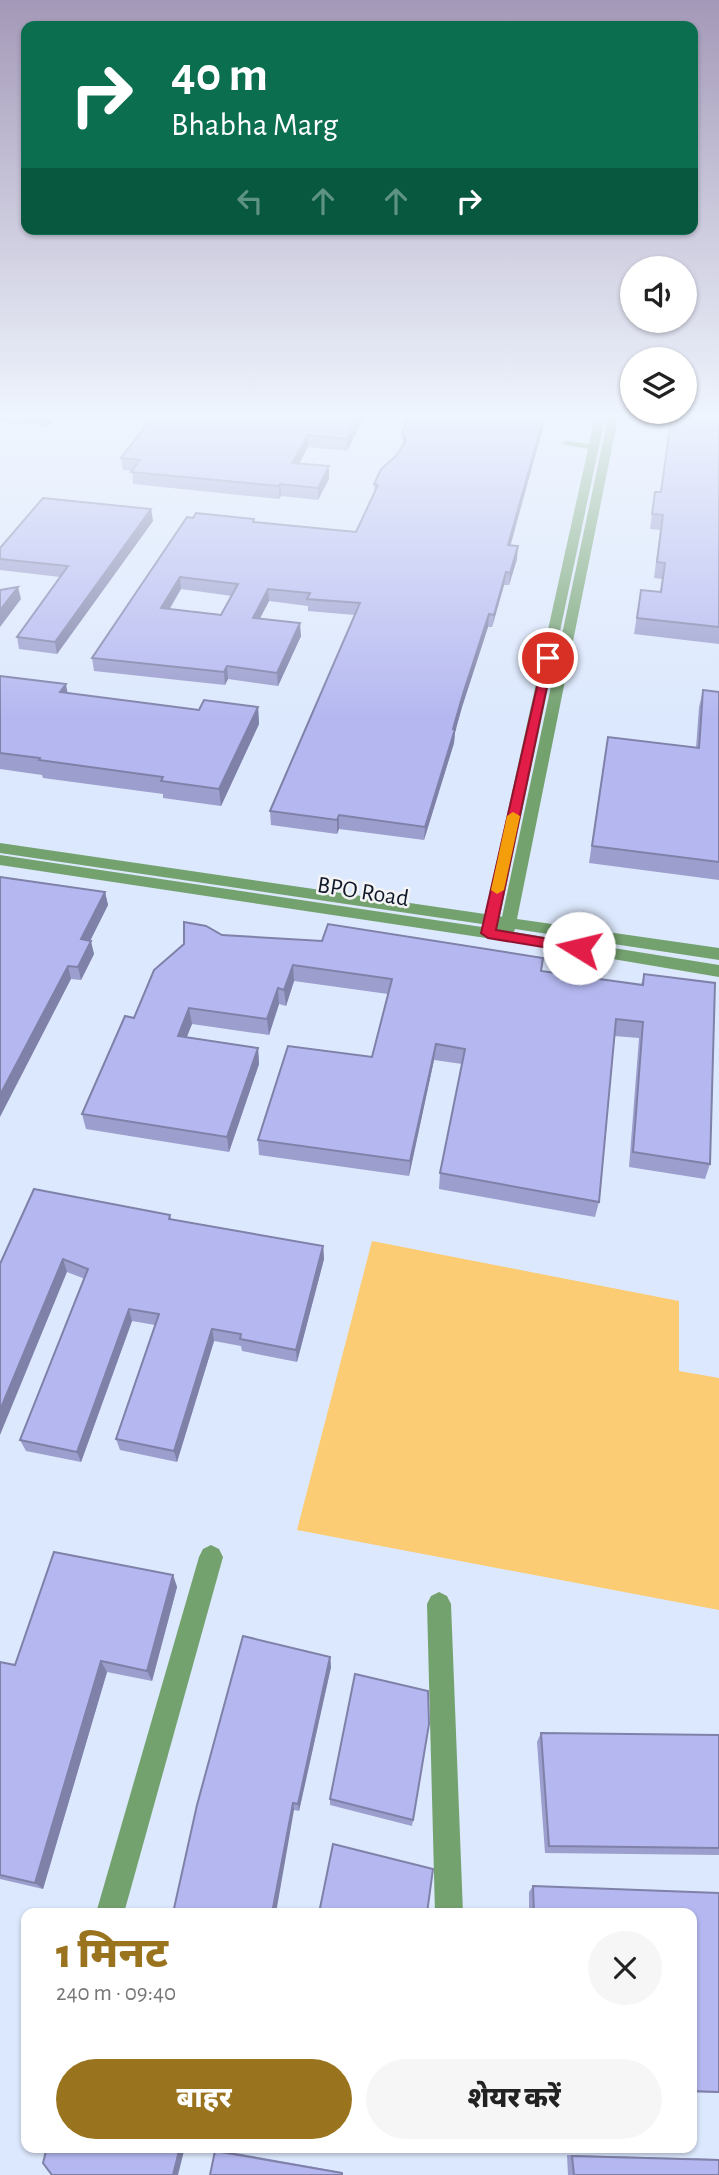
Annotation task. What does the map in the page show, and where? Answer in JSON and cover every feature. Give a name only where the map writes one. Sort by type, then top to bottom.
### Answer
[{"type":"street","points":[[489,927],[578,514]]},
{"type":"street","points":[[507,930],[593,514]]},
{"type":"street","name":"BPO Road","points":[[0,848],[507,930],[719,971]]},
{"type":"street","name":"BPO Road","points":[[0,860],[489,927]]},
{"type":"street","name":"BPO Road","points":[[507,930],[719,954]]},
{"type":"street","points":[[111,1908],[211,1557]]},
{"type":"street","points":[[439,1604],[449,1908]]},
{"type":"shaded area","points":[[372,1241],[679,1301],[679,1371],[719,1378],[719,1610],[297,1530]]},
{"type":"building","points":[[29,514],[147,514],[55,642],[17,637],[68,566],[0,559],[0,548]]},
{"type":"building","points":[[210,514],[254,519],[253,522],[356,532],[364,514],[517,514],[508,545],[518,546],[510,573],[506,572],[494,615],[489,614],[425,827],[339,815],[337,820],[270,811],[360,603],[307,599],[310,593],[268,589],[253,618],[300,623],[277,673],[227,666],[224,672],[92,658],[187,517]],"holes":[[[180,577],[238,584],[221,615],[161,608]]]},
{"type":"building","points":[[658,514],[719,514],[719,627],[637,618],[641,590],[661,592],[665,563],[657,562],[663,515]]},
{"type":"building","points":[[18,587],[0,610],[0,590]]},
{"type":"building","points":[[0,676],[66,684],[60,692],[199,710],[204,700],[258,707],[219,789],[161,781],[163,777],[0,753]]},
{"type":"building","points":[[703,690],[719,692],[719,862],[592,846],[608,737],[699,748]]},
{"type":"building","points":[[0,877],[105,892],[81,939],[91,941],[78,967],[68,966],[0,1095]]},
{"type":"building","points":[[184,922],[206,926],[222,935],[322,941],[328,924],[543,958],[541,971],[643,985],[644,974],[715,983],[710,1164],[633,1152],[643,1022],[616,1019],[599,1202],[440,1173],[465,1049],[436,1044],[410,1161],[258,1140],[288,1046],[372,1057],[392,979],[293,965],[284,990],[278,988],[267,1019],[189,1008],[178,1036],[258,1048],[227,1137],[82,1114],[125,1016],[134,1018],[154,970],[184,944]]},
{"type":"building","points":[[34,1189],[170,1215],[169,1219],[323,1246],[296,1350],[240,1339],[241,1334],[212,1329],[174,1451],[116,1439],[159,1314],[129,1309],[77,1452],[20,1440],[88,1269],[63,1259],[0,1410],[0,1264]]},
{"type":"building","points":[[54,1552],[173,1575],[147,1671],[101,1661],[35,1883],[0,1875],[0,1662],[15,1665]]},
{"type":"building","points":[[243,1636],[330,1657],[298,1804],[293,1803],[273,1908],[174,1908],[197,1805]]},
{"type":"building","points":[[355,1674],[428,1691],[429,1724],[413,1820],[330,1799]]},
{"type":"building","points":[[541,1733],[719,1735],[719,1848],[549,1846]]},
{"type":"building","points":[[333,1844],[433,1869],[428,1908],[320,1908]]},
{"type":"building","points":[[533,1886],[719,1893],[719,2092],[697,2091],[697,1908],[534,1908]]},
{"type":"building","points":[[46,2153],[178,2153],[173,2175],[52,2175],[43,2163]]},
{"type":"building","points":[[215,2153],[342,2173],[342,2175],[210,2175]]},
{"type":"building","points":[[572,2156],[719,2160],[719,2175],[574,2175]]},
{"type":"slow traffic","points":[[497,890],[513,816]]},
{"type":"route","points":[[548,658],[488,933],[579,948]]}]
